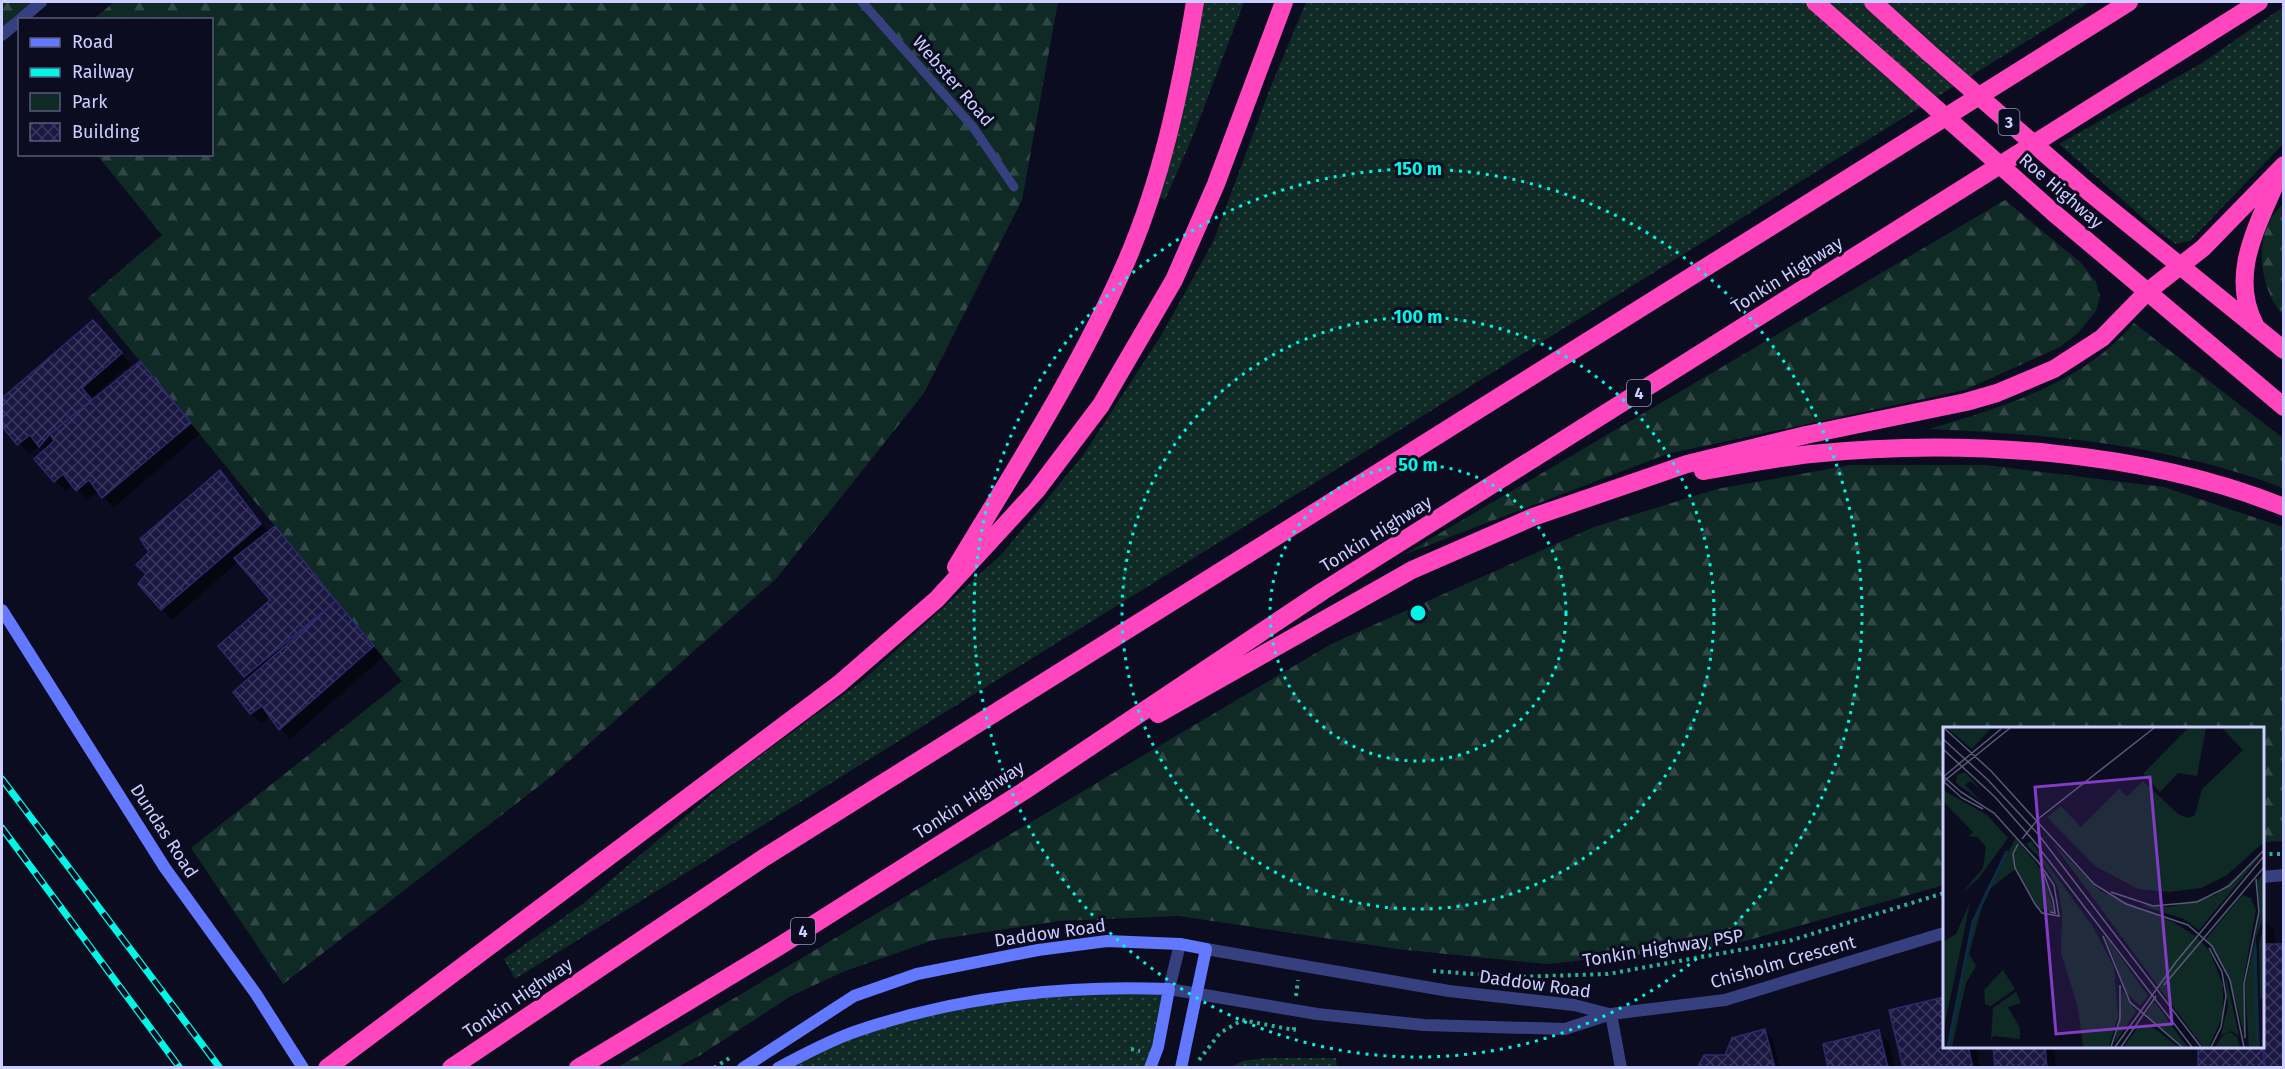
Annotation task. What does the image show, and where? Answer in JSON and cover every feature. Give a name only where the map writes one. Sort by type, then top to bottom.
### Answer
[{"type":"highway","points":[[937,599],[1074,372],[1124,268],[1160,168],[1183,76],[1195,2]]},
{"type":"highway","points":[[327,1068],[839,684],[937,599],[1036,491],[1101,405],[1149,327],[1174,280],[1216,184],[1284,2]]},
{"type":"highway","name":"Roe Highway","points":[[1815,2],[2054,213],[2283,408]]},
{"type":"highway","name":"Roe Highway","points":[[1873,2],[2090,192],[2283,350]]},
{"type":"highway","name":"Tonkin Highway","points":[[452,1068],[765,857],[2129,2]]},
{"type":"highway","name":"Tonkin Highway","points":[[579,1068],[778,947],[1024,791],[1333,585],[2259,2]]},
{"type":"highway","points":[[1024,791],[1412,570],[1533,517],[1687,464],[1998,393],[2054,369],[2102,338],[2147,292],[2203,248],[2283,165]]},
{"type":"highway","points":[[2257,330],[2243,295],[2244,267],[2254,234],[2283,165]]},
{"type":"highway","points":[[1581,500],[1697,472],[1810,454],[1894,448],[1978,448],[2089,458],[2193,477],[2283,507]]},
{"type":"main road","name":"Dundas Road","points":[[2,610],[165,868],[256,994],[303,1068]]},
{"type":"main road","name":"Daddow Road","points":[[743,1068],[854,996],[917,974],[1038,950],[1107,941],[1180,944],[1206,949]]},
{"type":"main road","points":[[1181,1068],[1206,949]]},
{"type":"main road","name":"Daddow Road","points":[[777,1068],[855,1032],[936,1008],[1049,991],[1169,989]]},
{"type":"main road","points":[[1150,1068],[1158,1047],[1169,989]]},
{"type":"street","points":[[22,18],[41,2]]},
{"type":"street","points":[[2,35],[18,22]]},
{"type":"street","points":[[2264,876],[2283,875]]},
{"type":"street","name":"Chisholm Crescent","points":[[1611,1014],[1725,1000],[1943,933]]},
{"type":"street","points":[[1169,989],[1180,944]]},
{"type":"street","name":"Daddow Road","points":[[1206,949],[1449,991],[1574,1005],[1611,1014]]},
{"type":"street","name":"Daddow Road","points":[[1169,989],[1294,1010],[1424,1025],[1565,1029],[1611,1014]]},
{"type":"street","points":[[1611,1014],[1621,1068]]},
{"type":"lane","name":"Webster Road","points":[[862,2],[973,127],[1014,187]]},
{"type":"path","points":[[2264,854],[2283,854]]},
{"type":"path","name":"Tonkin Highway PSP","points":[[1426,970],[1515,977],[1608,974],[1789,941],[1943,893]]},
{"type":"path","points":[[1197,1063],[1220,1033],[1242,1020],[1294,1030],[1294,1010],[1300,964]]},
{"type":"green space","points":[[2,2],[46,2],[26,18],[18,18],[18,24],[2,37]]},
{"type":"green space","points":[[114,2],[1058,2],[1022,200],[924,393],[776,579],[552,776],[283,984],[191,848],[402,681],[88,298],[162,235],[98,156],[213,156],[213,18],[95,18]]},
{"type":"green space","points":[[1196,2],[1244,2],[1195,131],[1165,200],[1154,194]]},
{"type":"green space","points":[[1306,2],[2090,2],[515,979],[504,959],[584,903],[735,774],[861,682],[1002,554],[1084,454],[1162,334],[1213,242],[1269,91]]},
{"type":"green space","points":[[2283,7],[2283,144],[2190,241],[2176,244],[2161,234],[2059,144],[2202,63]]},
{"type":"green space","points":[[2005,200],[2081,263],[2096,282],[2100,296],[2096,311],[2078,333],[2060,347],[1965,390],[1667,454],[1403,555]]},
{"type":"green space","points":[[2283,203],[2283,315],[2266,285],[2262,248],[2267,226]]},
{"type":"green space","points":[[2134,323],[2283,438],[2283,488],[2197,461],[2109,444],[2019,434],[1929,429],[2013,402],[2066,377],[2091,362],[2114,344]]},
{"type":"green space","points":[[1851,465],[1986,465],[2164,487],[2283,527],[2283,841],[2264,842],[2264,727],[1943,727],[1943,885],[1731,945],[1546,964],[1397,949],[1179,916],[1059,921],[934,940],[845,971],[791,996],[699,1056],[677,1067],[618,1067],[1331,644],[1594,527],[1717,489]]},
{"type":"green space","points":[[1169,989],[1150,1067],[778,1068],[855,1032],[1049,991]]},
{"type":"green space","points":[[1265,1058],[1336,1058],[1337,1067],[1231,1067],[1243,1061]]},
{"type":"building","points":[[93,320],[122,353],[82,388],[92,400],[50,434],[39,447],[30,435],[17,445],[2,426],[2,398]]},
{"type":"building","points":[[140,361],[191,423],[102,498],[89,480],[76,491],[63,474],[54,482],[34,459],[54,441],[50,434]]},
{"type":"building","points":[[220,470],[261,524],[161,610],[138,584],[146,574],[136,565],[149,552],[140,539]]},
{"type":"building","points":[[275,526],[336,601],[244,677],[218,646],[270,600],[234,558]]},
{"type":"building","points":[[336,601],[374,646],[279,730],[262,706],[250,714],[233,692]]},
{"type":"building","points":[[2264,944],[2284,944],[2284,1068],[2264,1068]]},
{"type":"building","points":[[1943,997],[1943,1048],[1968,1048],[1973,1068],[1903,1068],[1889,1010]]},
{"type":"building","points":[[1765,1029],[1775,1068],[1697,1068],[1704,1055],[1725,1055],[1732,1038]]},
{"type":"building","points":[[1879,1030],[1888,1068],[1828,1068],[1823,1044]]},
{"type":"building","points":[[1993,1048],[2045,1048],[2047,1068],[1995,1068]]},
{"type":"building","points":[[2198,1048],[2264,1048],[2264,1068],[2198,1068]]},
{"type":"railway","points":[[2,779],[220,1068]]},
{"type":"railway","points":[[2,828],[180,1068]]}]
